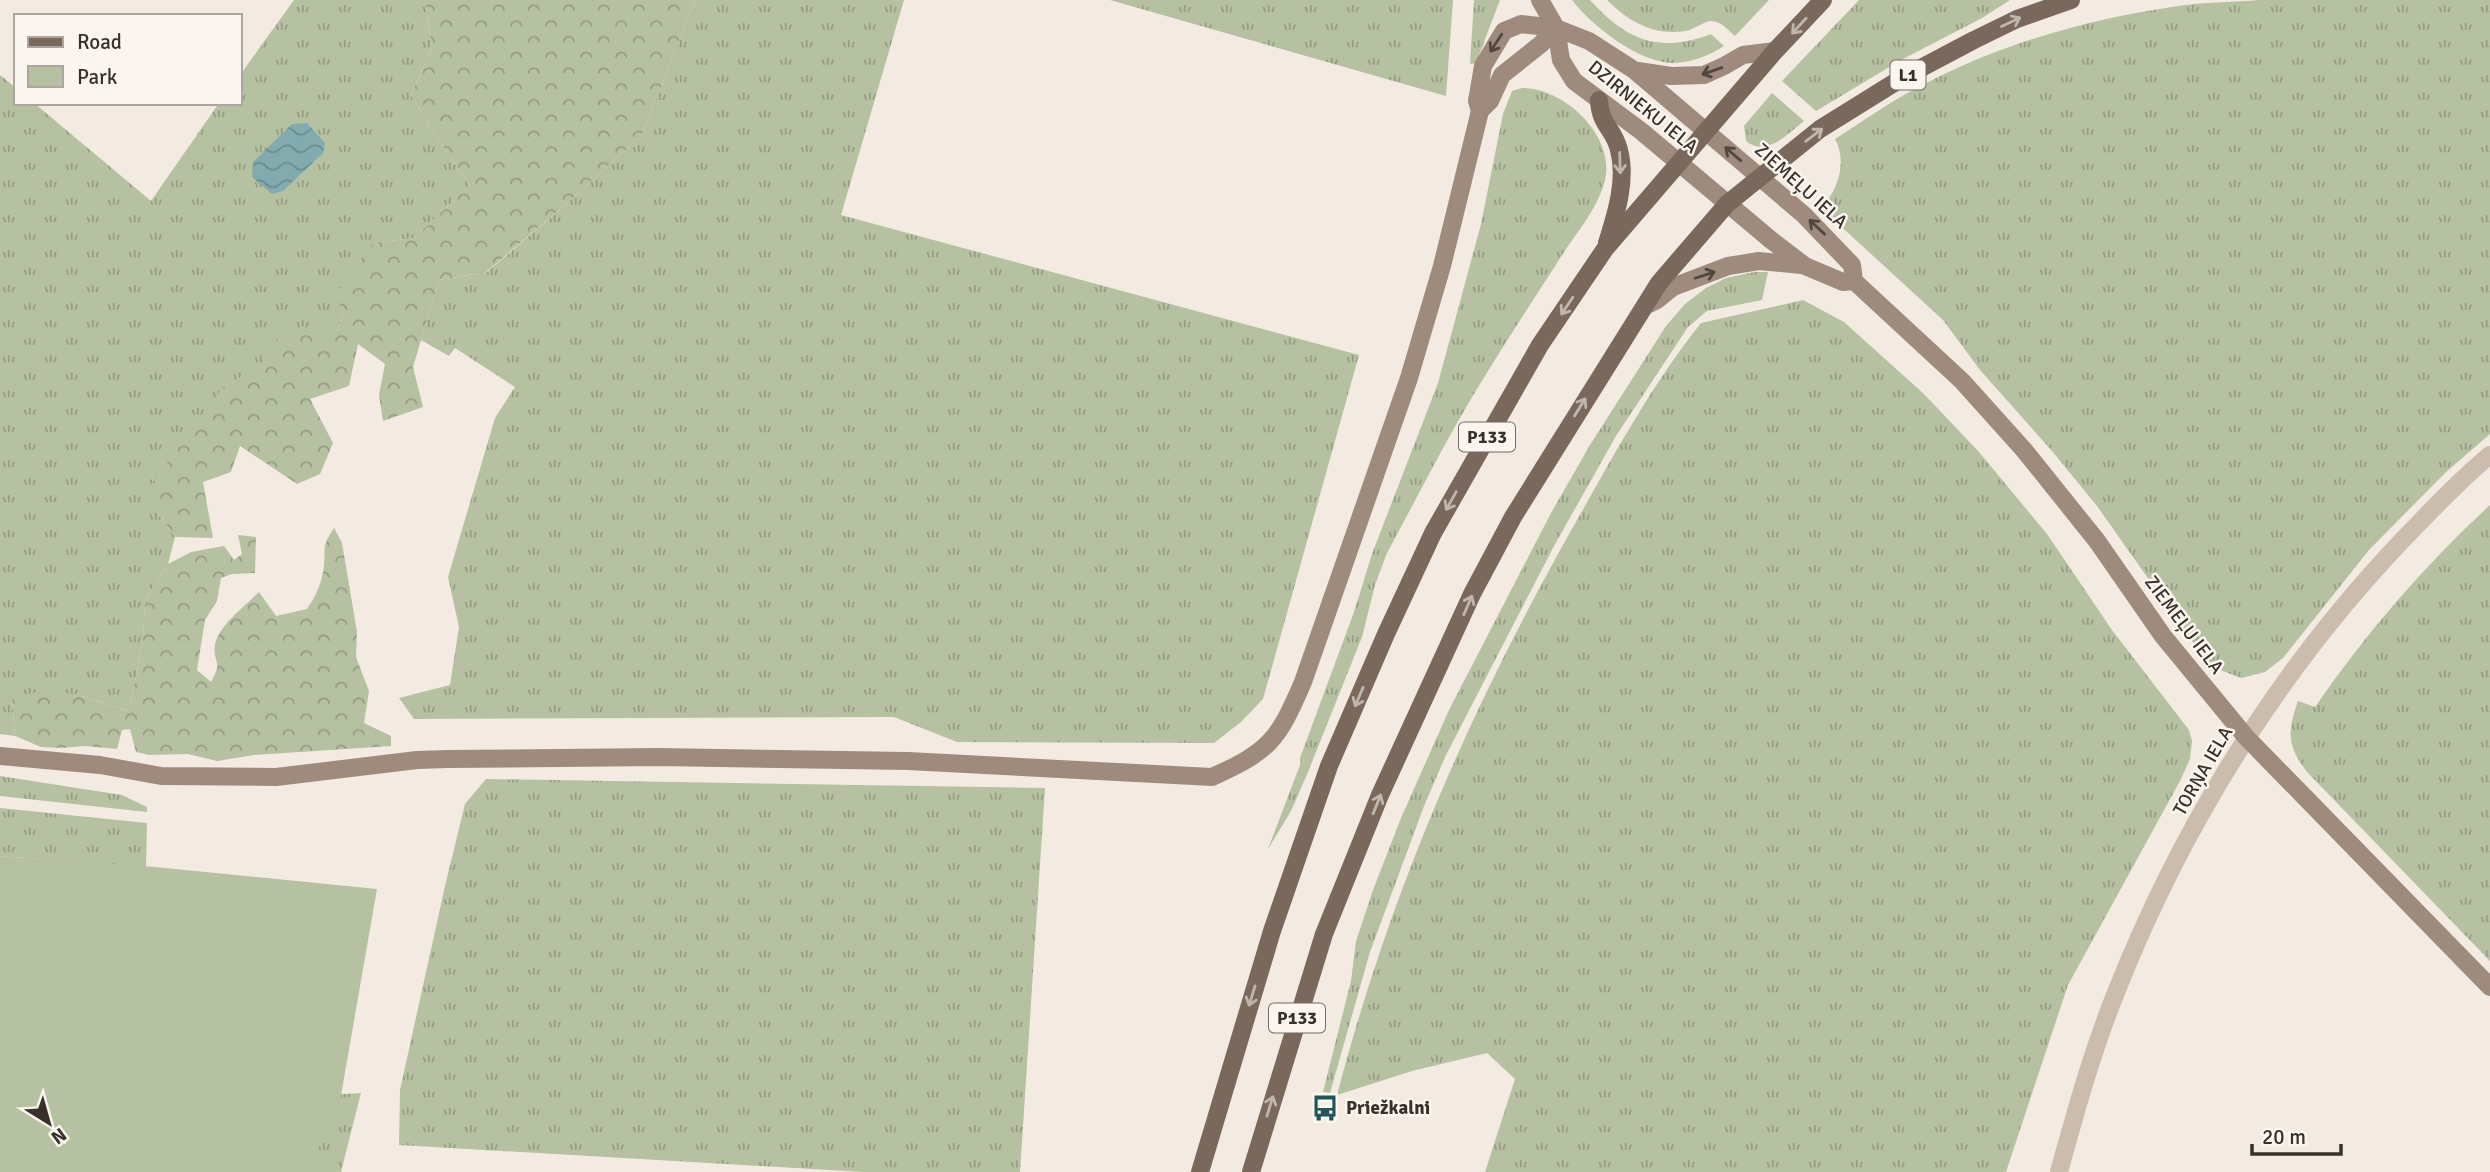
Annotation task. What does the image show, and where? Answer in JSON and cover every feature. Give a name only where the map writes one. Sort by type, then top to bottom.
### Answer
[{"type":"main road","name":"P133","points":[[1200,1172],[1272,931],[1329,766],[1433,533],[1540,345],[1605,249],[1775,51],[1823,0]]},
{"type":"main road","name":"L1","points":[[1727,204],[1820,129],[1902,78],[2017,19],[2071,0]]},
{"type":"main road","points":[[1599,100],[1599,115],[1619,149],[1621,165],[1618,208],[1605,249]]},
{"type":"main road","name":"P133","points":[[1251,1172],[1324,934],[1380,795],[1472,594],[1513,517],[1659,283],[1727,204]]},
{"type":"street","name":"DZIRNIEKU IELA","points":[[1539,0],[1556,28],[1561,60],[1574,81],[1727,204]]},
{"type":"street","points":[[0,756],[100,765],[161,776],[276,777],[417,760],[448,759],[659,757],[908,761],[1212,777],[1244,763],[1268,745],[1285,724],[1303,682],[1409,378],[1442,266],[1480,111],[1478,101],[1483,66],[1504,31],[1521,24],[1556,28]]},
{"type":"street","name":"DZIRNIEKU IELA","points":[[1556,28],[1589,41],[1634,71],[1707,131]]},
{"type":"street","points":[[1480,111],[1490,101],[1502,75],[1541,44],[1556,28]]},
{"type":"street","points":[[1634,71],[1671,76],[1703,75],[1743,55],[1775,51]]},
{"type":"street","name":"ZIEMEĻU IELA","points":[[1707,131],[1760,176],[1842,253],[1852,265],[1854,281],[1962,381],[2024,450],[2096,541],[2163,636],[2246,737],[2490,987]]},
{"type":"street","name":"ZIEMEĻU IELA","points":[[1727,204],[1805,265],[1843,282],[1854,281]]},
{"type":"street","points":[[1645,306],[1681,284],[1728,267],[1759,261],[1805,265]]},
{"type":"street","name":"TORŅA IELA","points":[[2059,1172],[2082,1086],[2117,989],[2165,881],[2246,737],[2338,612],[2388,554],[2490,455]]},
{"type":"green space","points":[[294,0],[425,0],[432,48],[411,95],[470,185],[414,238],[373,243],[337,332],[310,332],[264,365],[223,387],[159,515],[175,537],[168,564],[145,600],[143,640],[129,711],[76,694],[12,698],[15,736],[0,734],[0,75],[14,86],[14,105],[36,105],[151,201],[218,105],[242,105],[242,72]]},
{"type":"green space","points":[[425,0],[695,0],[642,135],[486,272],[439,280],[413,367],[423,407],[383,421],[379,395],[385,364],[358,344],[349,386],[310,399],[333,443],[320,474],[297,484],[240,446],[231,472],[203,482],[213,538],[175,537],[159,515],[147,490],[223,387],[263,365],[264,348],[303,326],[310,332],[337,332],[343,313],[335,295],[373,243],[414,238],[470,185],[411,95],[432,48]]},
{"type":"green space","points":[[695,0],[904,0],[841,215],[1359,355],[1263,699],[1241,722],[1214,743],[957,742],[894,717],[414,719],[399,698],[450,685],[459,627],[448,577],[495,418],[515,387],[455,348],[449,356],[421,340],[439,280],[487,272],[642,135]]},
{"type":"green space","points":[[1110,0],[1453,0],[1446,96]]},
{"type":"green space","points":[[1474,0],[1500,0],[1476,63],[1470,64]]},
{"type":"green space","points":[[1572,0],[1590,0],[1617,25],[1644,40],[1675,43],[1711,34],[1724,46],[1706,56],[1679,63],[1659,61],[1617,41],[1591,21]]},
{"type":"green space","points":[[1607,0],[1769,0],[1735,36],[1722,25],[1712,21],[1686,31],[1653,29],[1633,21]]},
{"type":"green space","points":[[1859,0],[2010,0],[1816,111],[1782,81]]},
{"type":"green space","points":[[2259,0],[2490,0],[2490,434],[2445,473],[2369,550],[2283,658],[2265,672],[2241,678],[2210,666],[2097,506],[1980,370],[1943,320],[1822,206],[1833,192],[1841,165],[1835,139],[1899,98],[1952,70],[2016,44],[2116,17],[2185,5]]},
{"type":"green space","points":[[1522,88],[1553,96],[1581,115],[1601,143],[1606,158],[1604,184],[1590,214],[1474,393],[1387,553],[1375,585],[1362,637],[1308,772],[1291,811],[1268,849],[1354,612],[1372,554],[1438,383],[1481,224],[1503,114],[1512,91]]},
{"type":"green space","points":[[1772,93],[1804,121],[1784,138],[1769,146],[1754,146],[1746,141],[1744,126]]},
{"type":"green space","points":[[1768,272],[1762,300],[1707,311],[1688,327],[1616,436],[1554,546],[1446,755],[1424,806],[1370,952],[1330,1093],[1323,1092],[1351,981],[1356,941],[1401,818],[1449,710],[1551,513],[1590,445],[1666,326],[1685,304],[1706,288],[1726,278]]},
{"type":"green space","points":[[1803,300],[1844,322],[1924,394],[1979,452],[2047,534],[2112,630],[2189,730],[2192,741],[2190,759],[2068,985],[2006,1172],[1485,1172],[1515,1079],[1487,1053],[1412,1071],[1337,1095],[1383,944],[1409,871],[1469,729],[1539,589],[1635,419],[1683,346],[1701,323]]},
{"type":"green space","points":[[2490,505],[2490,961],[2308,773],[2296,755],[2291,731],[2298,701],[2315,707],[2397,601]]},
{"type":"green space","points":[[334,528],[342,543],[357,632],[356,657],[369,691],[364,723],[391,736],[391,746],[254,755],[217,761],[188,754],[149,755],[136,752],[130,729],[122,730],[117,749],[85,746],[41,747],[15,736],[12,698],[41,691],[76,694],[129,711],[143,640],[145,600],[168,564],[191,552],[224,546],[234,560],[242,554],[238,535],[256,537],[255,573],[232,574],[221,578],[217,601],[205,620],[197,670],[211,682],[217,669],[215,644],[222,629],[259,592],[276,616],[307,609],[320,584],[326,544]]},
{"type":"green space","points":[[0,776],[122,795],[147,807],[147,812],[0,796]]},
{"type":"green space","points":[[486,779],[1045,788],[1020,1172],[863,1172],[399,1145],[400,1090],[445,886],[465,804]]},
{"type":"green space","points":[[0,808],[147,823],[146,867],[0,856]]},
{"type":"green space","points":[[0,856],[155,867],[377,889],[340,1101],[308,1172],[0,1172]]},
{"type":"green space","points":[[252,1084],[343,1094],[361,1093],[341,1172],[208,1172]]},
{"type":"water","points":[[307,123],[325,143],[323,153],[283,191],[272,194],[252,177],[253,162],[292,124]]},
{"type":"place","name":"Priežkalni","points":[[1325,1108]]}]
